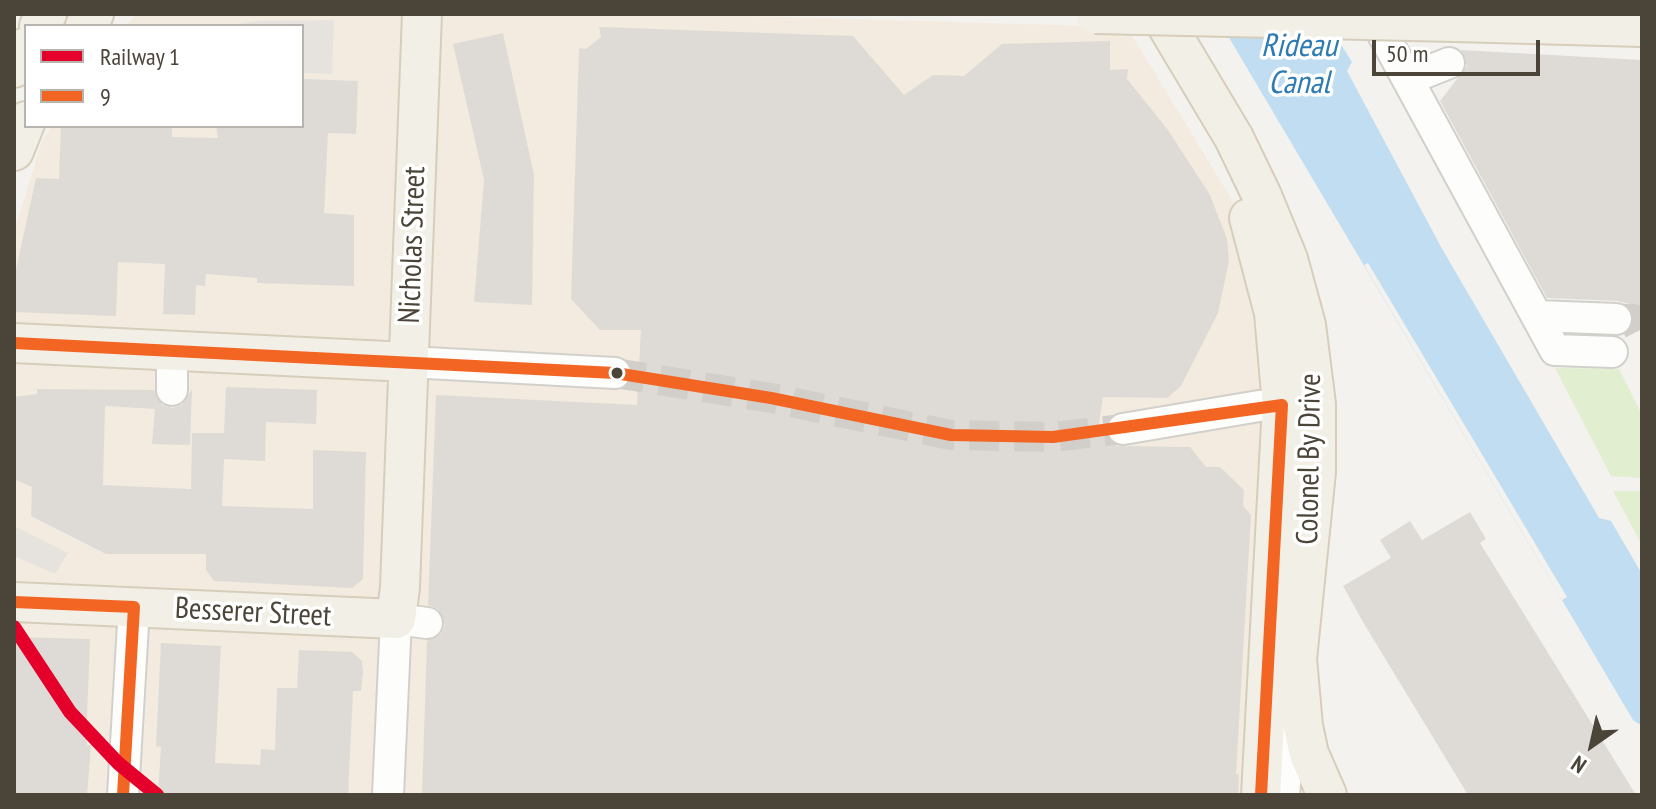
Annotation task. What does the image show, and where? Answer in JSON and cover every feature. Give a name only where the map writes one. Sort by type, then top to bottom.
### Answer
[{"type":"main road","name":"Nicholas Street","points":[[412,621],[401,571],[422,14]]},
{"type":"main road","points":[[1095,14],[1642,27]]},
{"type":"main road","name":"Colonel By Drive","points":[[1140,14],[1214,140],[1246,207],[1316,472],[1297,659]]},
{"type":"main road","name":"Colonel By Drive","points":[[1160,14],[1234,138],[1288,259],[1312,354],[1299,404],[1261,795]]},
{"type":"main road","points":[[14,68],[24,50]]},
{"type":"main road","points":[[14,151],[24,126]]},
{"type":"main road","points":[[14,343],[408,362]]},
{"type":"main road","name":"Besserer Street","points":[[14,602],[412,621]]},
{"type":"main road","points":[[1297,659],[1303,726],[1309,754],[1327,795]]},
{"type":"street","points":[[1372,14],[1555,350],[1612,352]]},
{"type":"street","points":[[1409,79],[1449,63]]},
{"type":"street","points":[[1538,316],[1616,319]]},
{"type":"street","points":[[172,351],[172,390]]},
{"type":"street","points":[[408,362],[615,373]]},
{"type":"street","points":[[1123,429],[1299,404]]},
{"type":"street","points":[[123,795],[134,607]]},
{"type":"street","points":[[388,795],[412,621]]},
{"type":"street","name":"Colonel By Drive","points":[[1284,795],[1297,659]]},
{"type":"shaded area","points":[[136,14],[682,14],[1127,27],[1232,200],[1254,282],[1271,464],[1253,795],[14,795],[14,232],[41,144],[50,128],[304,128],[304,24],[128,24]]},
{"type":"shaded area","points":[[334,20],[332,74],[304,73],[304,24],[236,24]]},
{"type":"shaded area","points":[[14,526],[68,553],[55,574],[14,556]]},
{"type":"green space","points":[[1555,368],[1619,369],[1642,415],[1642,478],[1611,476]]},
{"type":"green space","points":[[1613,491],[1642,491],[1642,545]]},
{"type":"water","name":"Rideau Canal","points":[[1215,14],[1322,14],[1352,62],[1347,71],[1441,247],[1599,518],[1611,521],[1642,574],[1642,726],[1633,720]]},
{"type":"pier","points":[[1368,263],[1567,597],[1562,600],[1364,265]]},
{"type":"building","points":[[599,27],[853,36],[904,95],[933,75],[964,76],[1002,44],[1110,41],[1110,70],[1128,69],[1127,79],[1168,130],[1210,195],[1227,239],[1229,261],[1218,313],[1181,386],[1167,398],[1103,397],[1099,424],[1117,446],[1190,447],[1206,467],[1220,467],[1244,490],[1243,506],[1251,515],[1236,774],[1239,774],[1238,795],[422,795],[427,641],[441,634],[445,625],[438,609],[428,605],[436,395],[637,405],[641,330],[600,330],[571,299],[579,48],[586,49],[601,37]]},
{"type":"building","points":[[503,33],[534,175],[532,305],[474,302],[484,180],[453,44]]},
{"type":"building","points":[[1461,50],[1642,60],[1642,307],[1617,301],[1547,298],[1440,101],[1467,66]]},
{"type":"building","points":[[304,79],[358,81],[356,134],[328,133],[324,213],[354,215],[354,286],[257,283],[257,278],[206,274],[205,286],[196,285],[195,315],[163,314],[165,264],[118,262],[116,316],[14,312],[14,279],[36,178],[59,179],[61,128],[172,128],[172,137],[218,138],[216,128],[304,128]]},
{"type":"building","points":[[226,387],[317,390],[316,424],[266,422],[265,461],[224,459],[222,506],[313,509],[313,450],[366,452],[363,579],[352,588],[214,581],[206,570],[206,554],[106,554],[31,516],[32,487],[14,479],[14,397],[37,394],[37,389],[154,390],[162,405],[173,408],[182,405],[192,389],[190,445],[152,444],[155,409],[105,406],[103,485],[191,489],[192,433],[224,433]]},
{"type":"building","points":[[1470,512],[1486,539],[1480,543],[1636,795],[1468,795],[1363,622],[1343,586],[1391,558],[1380,540],[1410,521],[1422,540]]},
{"type":"building","points":[[14,637],[90,639],[87,745],[91,745],[87,795],[14,795]]},
{"type":"building","points":[[161,643],[221,646],[215,763],[260,765],[261,749],[275,750],[277,688],[297,688],[299,650],[352,652],[362,661],[363,672],[361,691],[353,691],[348,795],[158,795],[161,747],[156,746]]},
{"type":"tunnel","points":[[1616,319],[1633,319],[1642,336]]},
{"type":"tunnel","points":[[615,373],[771,398],[951,435],[1053,437],[1123,429]]},
{"type":"rail line","name":"1","points":[[14,627],[70,712],[118,763],[157,795]]},
{"type":"transit line","name":"9","points":[[14,343],[615,373],[771,398],[951,435],[1053,437],[1282,405]]},
{"type":"transit line","name":"9","points":[[1261,795],[1282,405]]},
{"type":"transit line","name":"9","points":[[14,602],[134,607]]},
{"type":"transit line","name":"9","points":[[123,795],[134,607]]}]
